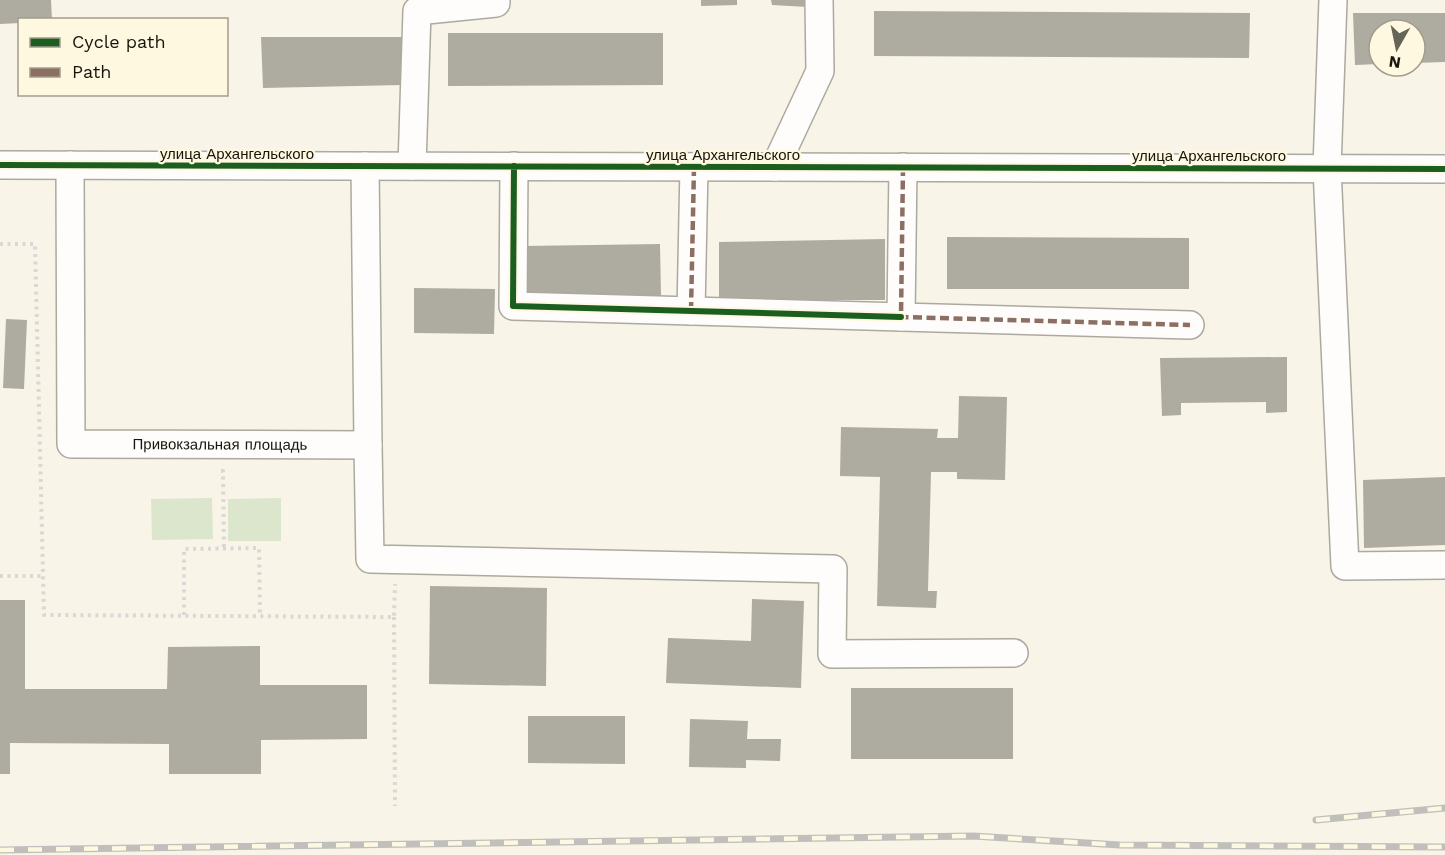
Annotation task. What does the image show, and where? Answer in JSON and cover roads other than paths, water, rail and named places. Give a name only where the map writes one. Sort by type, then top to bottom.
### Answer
[{"type":"street","points":[[412,166],[417,11],[496,3],[496,0]]},
{"type":"street","points":[[775,167],[820,71],[819,0]]},
{"type":"street","points":[[1333,0],[1327,168],[1345,566],[1445,565]]},
{"type":"street","name":"улица Архангельского","points":[[0,165],[1445,169]]},
{"type":"street","name":"Привокзальная площадь","points":[[70,165],[71,444],[368,445]]},
{"type":"street","points":[[365,166],[370,559],[833,569],[832,654],[1014,653]]},
{"type":"street","points":[[514,166],[513,306],[1190,324]]},
{"type":"street","points":[[691,311],[694,167]]},
{"type":"street","points":[[901,317],[903,167]]},
{"type":"railway","points":[[1316,820],[1445,808]]},
{"type":"railway","points":[[0,850],[973,836],[1120,845],[1445,847]]}]
